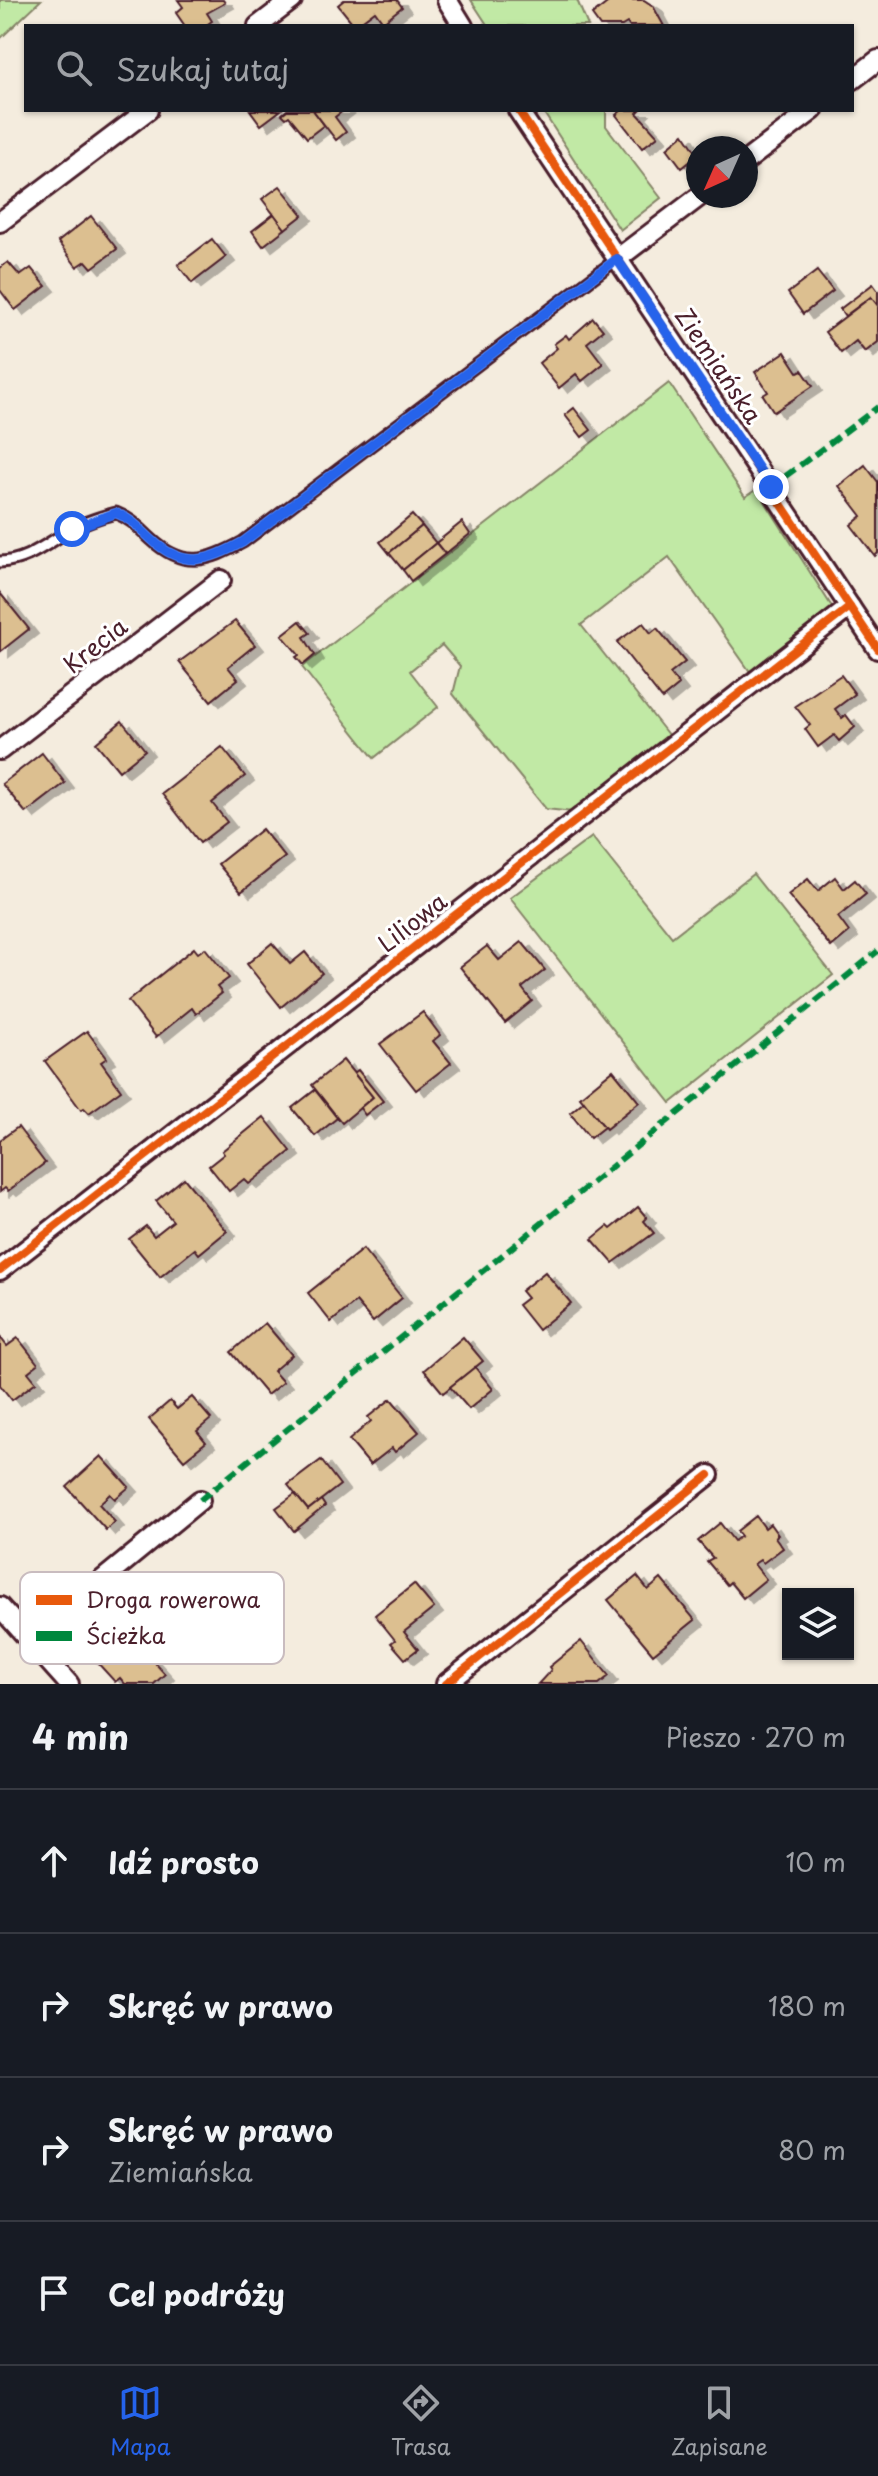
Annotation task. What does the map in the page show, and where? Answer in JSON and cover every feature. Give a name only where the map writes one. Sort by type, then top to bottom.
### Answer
[{"type":"street","points":[[261,24],[292,0]]},
{"type":"street","points":[[447,0],[462,24]]},
{"type":"street","points":[[854,78],[878,60]]},
{"type":"street","points":[[0,222],[145,112]]},
{"type":"street","name":"Ziemiańska","points":[[519,112],[878,649]]},
{"type":"street","points":[[758,152],[810,112]]},
{"type":"street","points":[[617,259],[686,207]]},
{"type":"street","name":"Krecia","points":[[0,750],[221,580]]},
{"type":"street","name":"Liliowa","points":[[2,1262],[850,607]]},
{"type":"street","points":[[446,1684],[709,1475]]},
{"type":"street","points":[[112,1572],[200,1500]]},
{"type":"street","points":[[0,1607],[20,1630]]},
{"type":"street","points":[[51,1664],[69,1684]]},
{"type":"lane","points":[[0,562],[28,556],[72,529],[116,513],[131,518],[168,554],[190,561],[216,557],[243,542],[617,259]]},
{"type":"green space","points":[[0,0],[41,0],[0,39]]},
{"type":"green space","points":[[471,0],[577,0],[587,24],[487,24]]},
{"type":"green space","points":[[543,112],[606,112],[606,126],[661,198],[620,230]]},
{"type":"green space","points":[[669,383],[745,497],[757,489],[834,610],[751,673],[669,557],[581,625],[669,736],[573,812],[546,809],[453,694],[460,666],[442,645],[410,671],[438,707],[374,758],[302,667]]},
{"type":"green space","points":[[592,837],[672,937],[753,874],[833,975],[671,1103],[510,898]]},
{"type":"building","points":[[178,0],[223,0],[225,3],[207,13],[212,21],[208,24],[184,24],[176,13],[183,7]]},
{"type":"building","points":[[344,0],[397,0],[402,7],[383,22],[375,11],[353,24],[338,5]]},
{"type":"building","points":[[611,0],[644,0],[653,6],[663,24],[599,24],[592,15]]},
{"type":"building","points":[[251,112],[278,112],[261,125]]},
{"type":"building","points":[[314,112],[324,125],[307,138],[289,116],[286,118],[282,114]]},
{"type":"building","points":[[315,112],[341,112],[335,117],[346,132],[336,140]]},
{"type":"building","points":[[620,112],[638,112],[658,136],[642,148],[616,115]]},
{"type":"building","points":[[684,134],[686,165],[682,168],[667,148]]},
{"type":"building","points":[[280,186],[303,215],[285,229],[262,199]]},
{"type":"building","points":[[274,214],[285,229],[263,246],[252,231]]},
{"type":"building","points":[[91,216],[117,249],[92,268],[86,261],[77,267],[58,242]]},
{"type":"building","points":[[212,239],[226,257],[192,283],[178,265]]},
{"type":"building","points":[[8,262],[20,276],[31,268],[46,286],[15,310],[0,290],[0,268]]},
{"type":"building","points":[[817,271],[833,291],[803,314],[788,293]]},
{"type":"building","points":[[873,284],[878,291],[878,306],[871,297],[845,316],[840,309]]},
{"type":"building","points":[[871,297],[878,306],[878,342],[865,352],[856,341],[841,353],[825,332]]},
{"type":"building","points":[[593,318],[603,330],[587,343],[603,364],[582,381],[576,374],[559,388],[539,363],[557,348],[554,344],[566,335],[569,339]]},
{"type":"building","points":[[785,352],[798,372],[802,370],[813,386],[774,412],[763,395],[768,392],[755,372]]},
{"type":"building","points":[[574,408],[591,430],[582,437],[565,415]]},
{"type":"building","points":[[865,465],[878,482],[878,553],[875,556],[851,525],[862,516],[839,486]]},
{"type":"building","points":[[412,515],[422,526],[389,553],[380,542]]},
{"type":"building","points":[[462,522],[470,534],[445,554],[436,543]]},
{"type":"building","points":[[422,526],[436,543],[403,570],[389,553]]},
{"type":"building","points":[[436,543],[445,554],[411,581],[403,570]]},
{"type":"building","points":[[0,593],[29,629],[0,652]]},
{"type":"building","points":[[235,621],[255,645],[228,667],[238,679],[211,701],[179,662]]},
{"type":"building","points":[[300,621],[310,633],[304,637],[315,655],[303,665],[296,657],[299,655],[282,635]]},
{"type":"building","points":[[643,623],[651,633],[657,628],[685,662],[670,674],[679,685],[662,699],[617,642]]},
{"type":"building","points":[[841,675],[855,694],[835,709],[842,718],[846,715],[855,727],[839,741],[834,735],[818,747],[805,729],[810,725],[795,706]]},
{"type":"building","points":[[122,721],[145,750],[119,771],[96,743]]},
{"type":"building","points":[[222,747],[245,776],[212,803],[227,822],[200,843],[162,794]]},
{"type":"building","points":[[42,753],[65,783],[26,813],[2,784]]},
{"type":"building","points":[[262,829],[285,857],[241,892],[218,864]]},
{"type":"building","points":[[835,877],[844,889],[855,880],[866,894],[838,917],[849,932],[831,947],[788,895],[808,879],[818,891]]},
{"type":"building","points":[[522,942],[545,970],[522,988],[532,1001],[505,1023],[460,967],[487,946],[499,960]]},
{"type":"building","points":[[272,943],[290,964],[305,952],[322,973],[281,1007],[247,964]]},
{"type":"building","points":[[194,948],[198,953],[205,948],[229,978],[217,987],[222,993],[196,1014],[192,1008],[156,1037],[128,1001]]},
{"type":"building","points":[[423,1012],[440,1035],[433,1041],[451,1063],[416,1090],[380,1044]]},
{"type":"building","points":[[87,1031],[107,1058],[101,1062],[121,1090],[89,1113],[84,1108],[81,1110],[45,1061]]},
{"type":"building","points":[[343,1060],[373,1097],[342,1123],[312,1085]]},
{"type":"building","points":[[358,1070],[383,1101],[365,1115],[360,1108],[373,1097],[354,1073]]},
{"type":"building","points":[[613,1070],[639,1102],[606,1129],[580,1097]]},
{"type":"building","points":[[315,1090],[337,1118],[315,1136],[292,1108]]},
{"type":"building","points":[[584,1101],[604,1127],[590,1138],[570,1113]]},
{"type":"building","points":[[264,1117],[291,1151],[249,1184],[244,1179],[229,1191],[209,1166],[224,1154],[222,1151]]},
{"type":"building","points":[[18,1127],[45,1163],[8,1191],[5,1188],[0,1192],[0,1140]]},
{"type":"building","points":[[184,1178],[227,1231],[199,1254],[195,1249],[160,1277],[129,1239],[146,1226],[154,1236],[173,1221],[156,1201]]},
{"type":"building","points":[[638,1207],[654,1233],[613,1263],[592,1239],[608,1226],[611,1229]]},
{"type":"building","points":[[363,1249],[402,1298],[373,1322],[356,1302],[331,1322],[308,1293]]},
{"type":"building","points":[[545,1272],[571,1303],[538,1330],[518,1305],[527,1298],[521,1291]]},
{"type":"building","points":[[265,1323],[292,1355],[273,1371],[283,1382],[267,1395],[231,1352]]},
{"type":"building","points":[[0,1337],[7,1346],[18,1338],[38,1364],[28,1372],[36,1382],[12,1400],[0,1385]]},
{"type":"building","points":[[463,1337],[483,1361],[443,1393],[424,1370]]},
{"type":"building","points":[[475,1367],[493,1389],[469,1409],[450,1387]]},
{"type":"building","points":[[192,1397],[211,1419],[197,1431],[206,1442],[184,1460],[149,1419],[170,1401],[177,1409]]},
{"type":"building","points":[[391,1399],[419,1432],[395,1452],[392,1448],[370,1465],[349,1440],[371,1421],[368,1417]]},
{"type":"building","points":[[101,1456],[129,1487],[115,1499],[110,1494],[99,1504],[115,1522],[106,1530],[67,1487]]},
{"type":"building","points":[[321,1460],[340,1485],[308,1510],[288,1485]]},
{"type":"building","points":[[295,1494],[308,1510],[321,1500],[325,1506],[294,1531],[276,1508]]},
{"type":"building","points":[[756,1516],[765,1528],[770,1524],[783,1548],[763,1563],[760,1560],[754,1564],[766,1579],[743,1598],[730,1582],[727,1585],[707,1561],[713,1558],[698,1541],[720,1523],[734,1541],[741,1536],[737,1531]]},
{"type":"building","points":[[637,1576],[648,1590],[661,1579],[695,1620],[653,1654],[608,1600]]},
{"type":"building","points":[[414,1584],[434,1608],[404,1632],[418,1649],[405,1659],[391,1643],[395,1640],[375,1615]]},
{"type":"building","points":[[581,1641],[609,1676],[599,1684],[538,1684],[551,1670],[549,1667]]},
{"type":"building","points":[[99,1664],[156,1664],[165,1674],[154,1684],[125,1684],[120,1678],[115,1682]]},
{"type":"marked path","points":[[771,487],[878,407]]},
{"type":"marked path","points":[[200,1500],[878,951]]},
{"type":"cycle path","points":[[519,112],[878,649]]},
{"type":"cycle path","points":[[0,1270],[850,607]]},
{"type":"cycle path","points":[[446,1684],[709,1475]]},
{"type":"route","points":[[72,529],[116,513],[131,518],[168,554],[190,561],[216,557],[243,542],[617,259],[771,487]]}]
